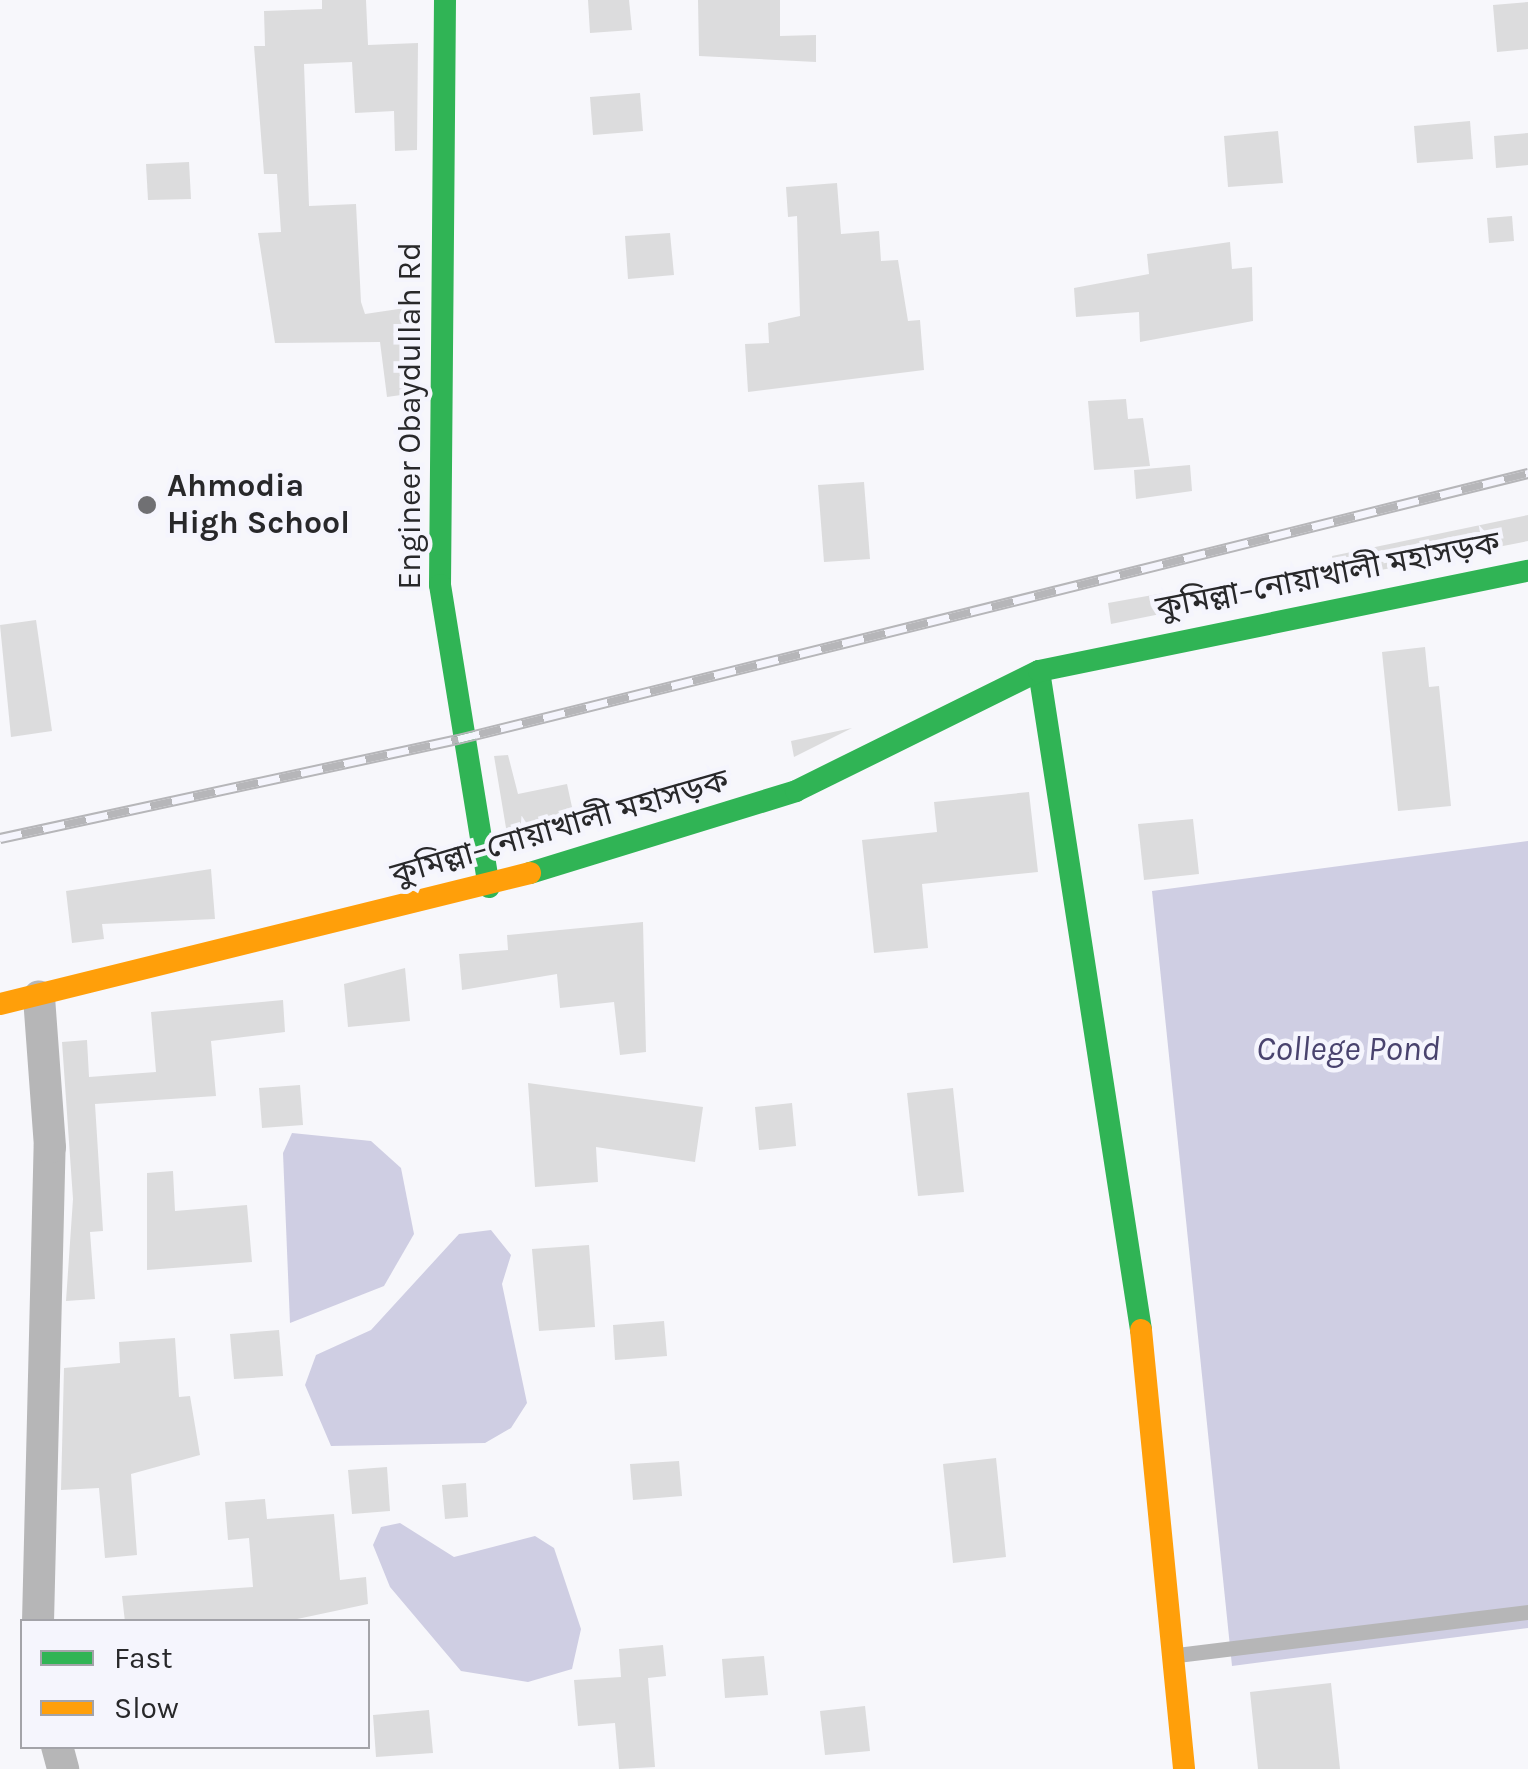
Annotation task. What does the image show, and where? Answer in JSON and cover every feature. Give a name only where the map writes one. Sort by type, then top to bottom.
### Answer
[{"type":"main road","name":"Engineer Obaydullah Rd","points":[[445,0],[440,585],[489,887]]},
{"type":"main road","name":"কুমিল্লা–নোয়াখালী মহাসড়ক","points":[[0,1004],[489,887],[796,792],[1040,671],[1528,571]]},
{"type":"main road","points":[[1040,671],[1140,1320],[1184,1769]]},
{"type":"street","points":[[38,1619],[50,1148],[40,996]]},
{"type":"lane","points":[[1173,1656],[1528,1612]]},
{"type":"water","name":"College Pond","points":[[1528,841],[1528,1628],[1232,1666],[1152,891]]},
{"type":"water","points":[[292,1133],[371,1141],[401,1168],[414,1234],[384,1286],[290,1323],[283,1153]]},
{"type":"water","points":[[491,1230],[511,1255],[502,1284],[527,1403],[511,1428],[485,1443],[331,1446],[305,1385],[316,1355],[371,1330],[459,1234]]},
{"type":"water","points":[[400,1523],[454,1557],[535,1536],[554,1548],[581,1629],[572,1669],[528,1682],[461,1671],[390,1587],[373,1545],[381,1527]]},
{"type":"building","points":[[322,0],[366,0],[368,45],[418,43],[417,150],[395,151],[394,111],[355,113],[352,62],[304,64],[309,206],[356,204],[361,302],[365,314],[412,307],[415,393],[387,397],[380,342],[275,343],[258,233],[281,232],[277,174],[264,174],[254,46],[265,46],[264,11],[322,9]]},
{"type":"building","points":[[588,0],[629,0],[632,30],[590,33]]},
{"type":"building","points":[[698,0],[780,0],[780,36],[816,35],[816,62],[699,56]]},
{"type":"building","points":[[1528,2],[1528,49],[1497,52],[1493,5]]},
{"type":"building","points":[[640,93],[643,131],[593,135],[590,97]]},
{"type":"building","points":[[1470,121],[1473,159],[1417,163],[1414,126]]},
{"type":"building","points":[[1278,131],[1283,183],[1228,187],[1224,136]]},
{"type":"building","points":[[1528,133],[1528,165],[1496,168],[1494,136]]},
{"type":"building","points":[[189,162],[191,199],[148,200],[146,164]]},
{"type":"building","points":[[837,183],[841,234],[879,231],[881,261],[898,260],[908,321],[920,320],[924,370],[748,392],[745,344],[769,343],[768,323],[800,316],[797,216],[788,217],[786,187]]},
{"type":"building","points":[[1512,216],[1514,241],[1489,243],[1487,218]]},
{"type":"building","points":[[670,233],[674,275],[628,279],[625,236]]},
{"type":"building","points":[[1230,242],[1232,269],[1252,267],[1253,321],[1140,342],[1139,312],[1076,317],[1074,288],[1149,274],[1147,254]]},
{"type":"building","points":[[1126,399],[1128,419],[1143,418],[1150,466],[1094,470],[1088,401]]},
{"type":"building","points":[[1190,465],[1192,491],[1136,499],[1134,470]]},
{"type":"building","points":[[864,482],[870,559],[824,562],[818,485]]},
{"type":"building","points":[[1528,515],[1528,541],[1335,579],[1332,556]]},
{"type":"building","points":[[1192,588],[1195,607],[1111,624],[1108,603]]},
{"type":"building","points":[[36,620],[52,731],[11,737],[0,625]]},
{"type":"building","points":[[1425,647],[1429,687],[1439,686],[1451,806],[1398,811],[1382,652]]},
{"type":"building","points":[[852,728],[794,757],[791,741]]},
{"type":"building","points":[[508,755],[518,794],[567,784],[577,830],[509,846],[494,756]]},
{"type":"building","points":[[1029,792],[1038,872],[922,884],[928,948],[874,953],[862,840],[937,832],[934,802]]},
{"type":"building","points":[[1193,819],[1199,874],[1144,880],[1138,824]]},
{"type":"building","points":[[211,869],[215,919],[102,924],[104,939],[72,943],[66,891]]},
{"type":"building","points":[[643,922],[646,1052],[620,1055],[614,1002],[560,1008],[557,974],[462,990],[459,954],[508,950],[507,935]]},
{"type":"building","points":[[405,968],[410,1021],[348,1027],[344,984]]},
{"type":"building","points":[[283,1000],[285,1032],[211,1041],[216,1096],[95,1104],[103,1231],[90,1232],[95,1299],[66,1301],[73,1199],[62,1042],[87,1040],[89,1077],[156,1072],[151,1012]]},
{"type":"building","points":[[528,1083],[703,1107],[695,1162],[596,1147],[598,1182],[535,1187]]},
{"type":"building","points":[[300,1085],[303,1125],[262,1128],[259,1088]]},
{"type":"building","points":[[953,1088],[964,1192],[918,1196],[907,1093]]},
{"type":"building","points":[[792,1103],[796,1146],[759,1150],[755,1107]]},
{"type":"building","points":[[173,1171],[175,1211],[247,1205],[252,1262],[147,1270],[147,1173]]},
{"type":"building","points":[[589,1245],[595,1327],[539,1331],[532,1249]]},
{"type":"building","points":[[664,1321],[667,1356],[615,1360],[613,1325]]},
{"type":"building","points":[[279,1330],[283,1376],[234,1379],[230,1334]]},
{"type":"building","points":[[175,1338],[179,1397],[190,1396],[200,1455],[131,1474],[137,1555],[105,1558],[99,1488],[61,1490],[64,1368],[120,1363],[119,1342]]},
{"type":"building","points":[[996,1458],[1006,1557],[953,1563],[943,1464]]},
{"type":"building","points":[[679,1461],[682,1496],[633,1500],[630,1464]]},
{"type":"building","points":[[387,1467],[390,1511],[352,1514],[348,1470]]},
{"type":"building","points":[[466,1483],[468,1517],[445,1519],[442,1485]]},
{"type":"building","points":[[265,1499],[267,1519],[334,1514],[340,1580],[366,1577],[368,1604],[297,1619],[125,1619],[122,1596],[253,1587],[249,1538],[228,1540],[225,1502]]},
{"type":"building","points":[[663,1645],[666,1676],[648,1678],[655,1767],[619,1769],[615,1723],[578,1726],[574,1680],[621,1677],[619,1649]]},
{"type":"building","points":[[764,1656],[768,1695],[725,1698],[722,1659]]},
{"type":"building","points":[[1331,1683],[1340,1769],[1258,1769],[1250,1692]]},
{"type":"building","points":[[865,1706],[870,1751],[825,1755],[820,1711]]},
{"type":"building","points":[[429,1710],[433,1753],[376,1757],[373,1715]]},
{"type":"railway","points":[[0,838],[458,739],[1528,473]]},
{"type":"traffic: fast","points":[[445,0],[440,585],[489,887]]},
{"type":"traffic: fast","points":[[530,873],[796,791],[1039,671],[1528,571]]},
{"type":"traffic: fast","points":[[1039,671],[1141,1330]]},
{"type":"traffic: slow","points":[[0,1004],[530,873]]},
{"type":"traffic: slow","points":[[1141,1330],[1184,1769]]},
{"type":"place","name":"Ahmodia High School","points":[[147,505]]}]
